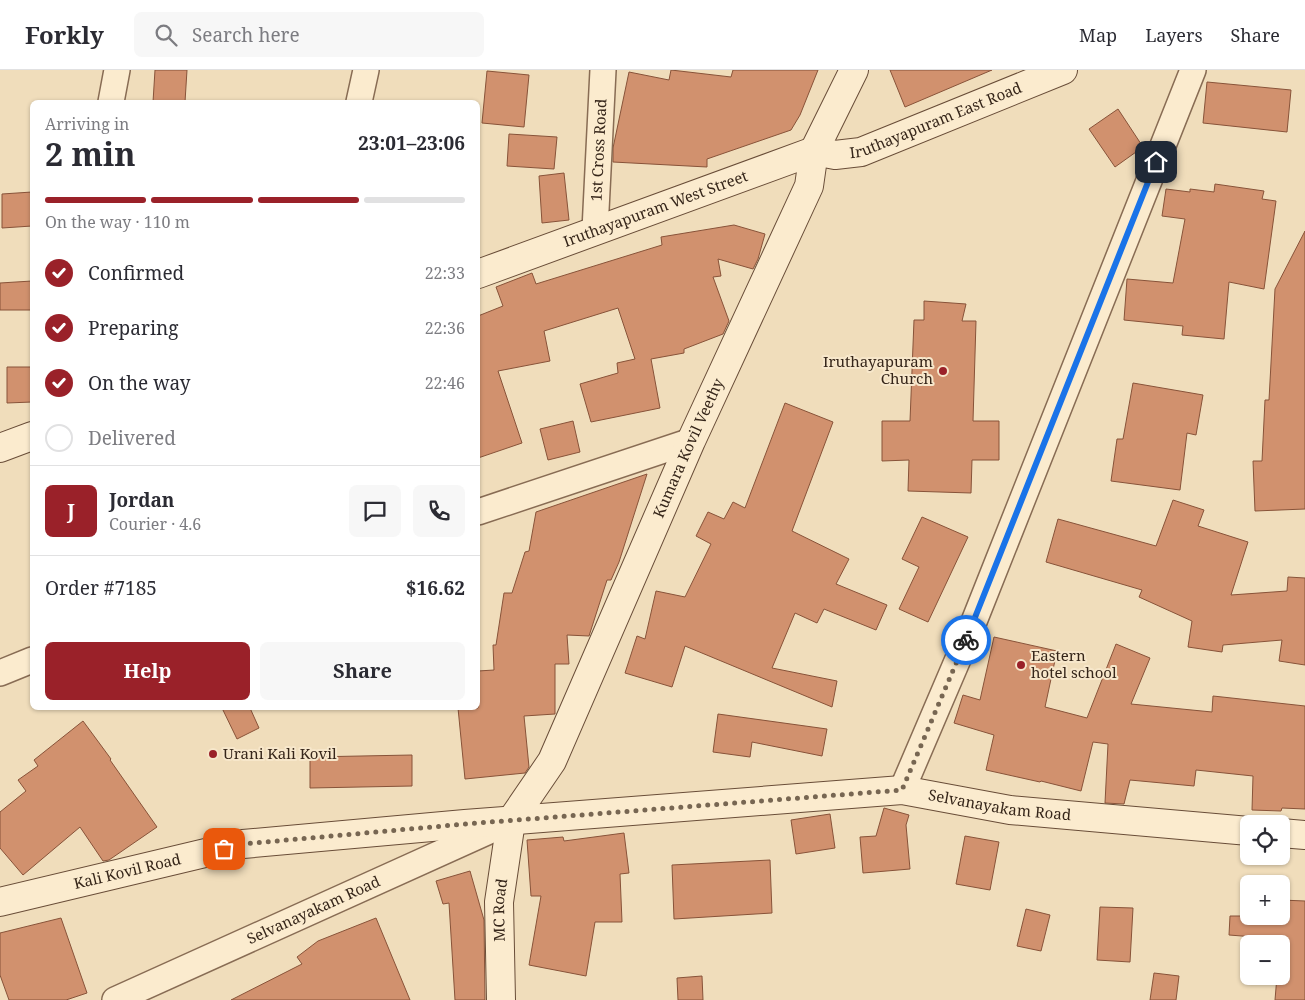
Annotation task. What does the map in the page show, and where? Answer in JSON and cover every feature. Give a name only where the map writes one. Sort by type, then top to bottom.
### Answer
[{"type":"main road","name":"Kumara Kovil Veethy","points":[[511,821],[552,760],[691,441],[810,186],[854,70]]},
{"type":"main road","name":"Iruthayapuram East Road","points":[[824,153],[861,152],[1064,70]]},
{"type":"main road","name":"Iruthayapuram West Street","points":[[480,273],[595,230],[824,153]]},
{"type":"main road","points":[[0,448],[30,437]]},
{"type":"main road","name":"Selvanayakam Road","points":[[465,824],[902,790],[1010,810],[1240,829]]},
{"type":"main road","name":"MC Road","points":[[501,1000],[499,902],[511,821]]},
{"type":"main road","name":"Kali Kovil Road","points":[[0,902],[243,844],[465,824]]},
{"type":"main road","points":[[1290,834],[1305,835]]},
{"type":"street","points":[[111,100],[117,70]]},
{"type":"street","points":[[359,100],[366,70]]},
{"type":"street","name":"1st Cross Road","points":[[595,230],[602,70]]},
{"type":"street","points":[[902,790],[977,615],[1193,70]]},
{"type":"street","points":[[480,511],[691,441]]},
{"type":"street","points":[[0,673],[30,661]]},
{"type":"street","name":"Selvanayakam Road","points":[[115,1000],[511,821]]},
{"type":"building","points":[[155,70],[187,70],[185,100],[153,100]]},
{"type":"building","points":[[671,70],[731,77],[733,70],[818,70],[800,115],[791,130],[707,159],[707,167],[613,162],[613,148],[629,72],[669,80]]},
{"type":"building","points":[[890,70],[992,70],[905,107]]},
{"type":"building","points":[[487,71],[529,75],[524,127],[482,123]]},
{"type":"building","points":[[1207,82],[1291,90],[1287,132],[1203,123]]},
{"type":"building","points":[[1118,109],[1143,147],[1115,167],[1089,129]]},
{"type":"building","points":[[509,134],[557,137],[554,169],[507,166]]},
{"type":"building","points":[[564,173],[569,220],[542,223],[539,176]]},
{"type":"building","points":[[1215,184],[1264,191],[1262,199],[1276,201],[1264,289],[1229,282],[1224,339],[1182,335],[1183,326],[1124,320],[1127,279],[1173,283],[1185,219],[1162,216],[1166,189],[1214,192]]},
{"type":"building","points":[[30,192],[30,226],[2,228],[2,194]]},
{"type":"building","points":[[734,225],[765,234],[753,269],[718,259],[721,276],[713,277],[729,321],[723,334],[684,349],[684,353],[651,359],[660,408],[591,422],[580,384],[618,373],[617,363],[635,359],[618,308],[544,331],[550,361],[498,371],[522,443],[480,457],[480,315],[503,306],[496,287],[532,273],[536,284],[662,245],[661,237]]},
{"type":"building","points":[[1305,231],[1305,509],[1255,511],[1253,461],[1262,461],[1265,400],[1269,400],[1275,289]]},
{"type":"building","points":[[30,281],[30,310],[0,310],[0,283]]},
{"type":"building","name":"Iruthayapuram Church","points":[[924,301],[966,304],[962,321],[976,321],[973,421],[999,421],[999,460],[972,460],[971,493],[908,491],[909,460],[882,461],[882,421],[910,421],[914,320],[924,320]]},
{"type":"building","points":[[7,367],[30,367],[30,402],[7,403]]},
{"type":"building","points":[[1133,383],[1203,395],[1196,435],[1187,433],[1180,490],[1111,481],[1117,439],[1123,439]]},
{"type":"building","points":[[785,403],[833,422],[792,531],[849,559],[836,584],[887,605],[876,630],[824,609],[817,623],[795,613],[772,668],[837,681],[832,707],[685,646],[672,687],[625,673],[637,636],[645,639],[656,591],[685,597],[711,544],[696,536],[708,512],[724,519],[733,502],[745,508]]},
{"type":"building","points":[[573,421],[580,452],[548,460],[540,429]]},
{"type":"building","points":[[647,474],[619,562],[611,580],[607,580],[589,636],[567,635],[569,664],[555,664],[555,714],[524,716],[529,767],[525,773],[465,779],[458,710],[480,710],[480,671],[494,670],[493,645],[496,645],[504,593],[512,593],[525,552],[529,551],[536,512]]},
{"type":"building","points":[[1173,500],[1204,510],[1198,526],[1248,542],[1231,595],[1287,591],[1288,577],[1305,578],[1305,665],[1279,661],[1282,640],[1223,645],[1222,652],[1188,647],[1192,621],[1139,597],[1142,590],[1046,562],[1058,519],[1156,546]]},
{"type":"building","points":[[922,517],[968,537],[928,622],[899,609],[919,567],[902,559]]},
{"type":"building","points":[[994,637],[1057,651],[1045,707],[1087,718],[1116,644],[1150,658],[1131,704],[1212,712],[1213,696],[1305,706],[1305,809],[1282,808],[1281,811],[1252,810],[1253,776],[1196,770],[1194,786],[1130,780],[1124,804],[1105,803],[1108,744],[1093,742],[1081,791],[986,770],[994,735],[954,723],[963,695],[980,700]]},
{"type":"building","points":[[223,710],[251,710],[259,728],[237,739]]},
{"type":"building","points":[[718,714],[827,729],[822,756],[752,742],[750,757],[713,752]]},
{"type":"building","points":[[83,721],[157,827],[109,860],[103,861],[80,827],[23,875],[0,848],[0,812],[26,791],[18,780],[38,766],[34,760]]},
{"type":"building","points":[[412,755],[412,786],[310,788],[310,757]]},
{"type":"building","points":[[884,808],[909,815],[906,825],[910,869],[863,873],[860,837],[876,836]]},
{"type":"building","points":[[830,814],[835,848],[796,854],[791,820]]},
{"type":"building","points":[[624,833],[629,873],[620,874],[622,922],[595,922],[586,976],[529,965],[541,896],[531,896],[527,840],[563,837],[564,841]]},
{"type":"building","points":[[965,836],[999,842],[990,890],[956,884]]},
{"type":"building","points":[[770,860],[772,913],[674,919],[672,865]]},
{"type":"building","points":[[470,871],[484,920],[485,1000],[455,1000],[449,903],[443,904],[436,881]]},
{"type":"building","points":[[1290,900],[1305,901],[1305,1000],[1275,1000],[1276,985],[1290,985],[1290,935],[1229,935],[1230,916],[1240,916],[1240,925],[1290,925]]},
{"type":"building","points":[[1100,907],[1133,908],[1130,962],[1097,960]]},
{"type":"building","points":[[1026,909],[1050,915],[1041,951],[1017,946]]},
{"type":"building","points":[[61,918],[87,993],[66,1000],[9,1000],[0,975],[0,933]]},
{"type":"building","points":[[376,918],[410,1000],[231,1000],[302,964],[297,957],[318,941]]},
{"type":"building","points":[[1154,973],[1179,976],[1176,1000],[1150,1000]]},
{"type":"building","points":[[702,976],[703,1000],[678,1000],[677,978]]},
{"type":"way so far","points":[[224,849],[243,844],[465,824],[902,790],[966,640]]},
{"type":"place","name":"Iruthayapuram Church","points":[[943,371]]},
{"type":"place","name":"Eastern hotel school","points":[[1021,665]]},
{"type":"place","name":"Urani Kali Kovil","points":[[213,754]]},
{"type":"route","points":[[966,640],[1156,162]]}]
